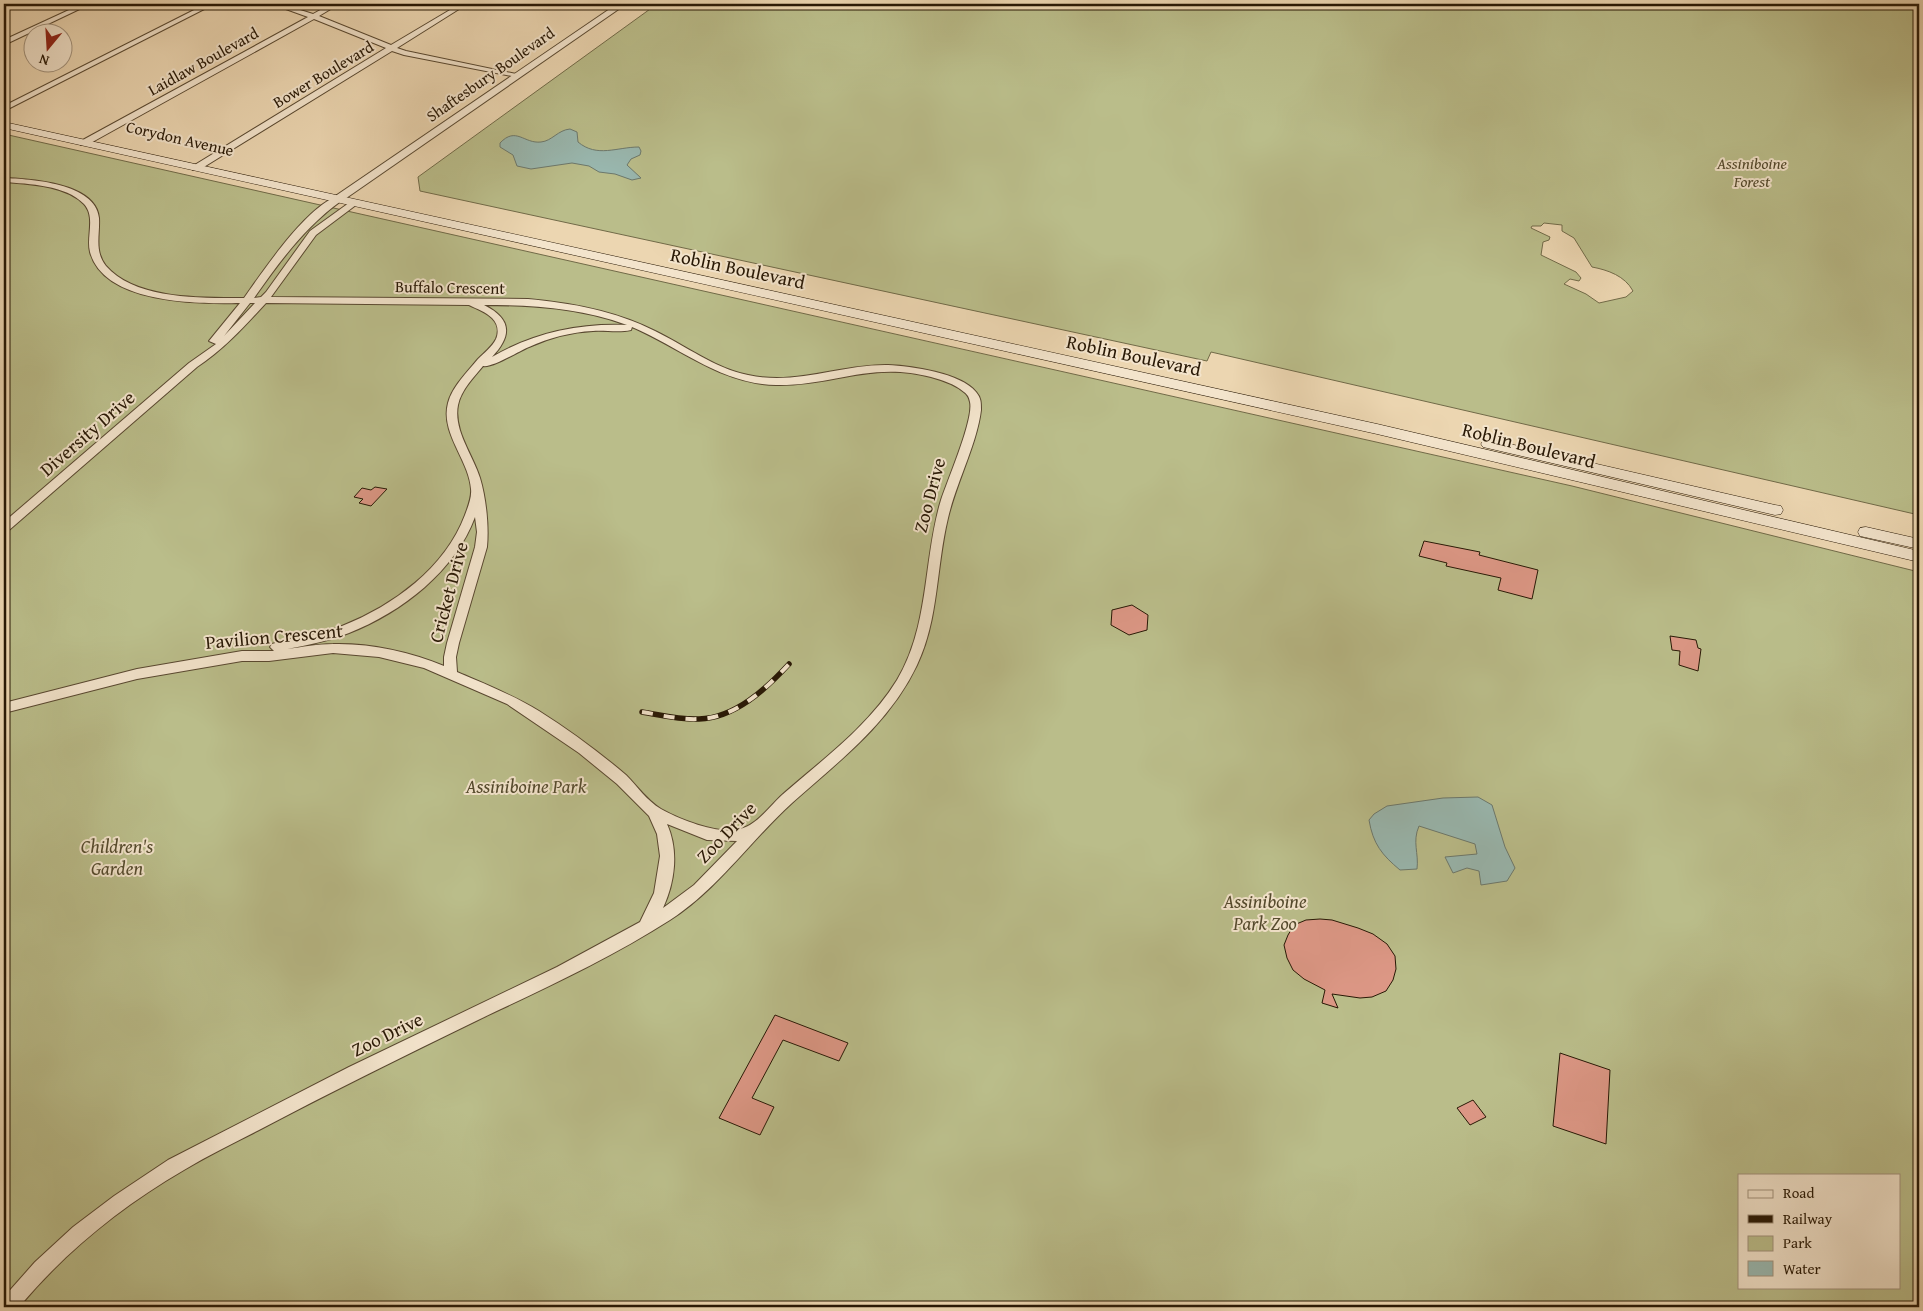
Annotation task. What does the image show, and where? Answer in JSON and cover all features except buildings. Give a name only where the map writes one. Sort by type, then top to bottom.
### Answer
[{"type":"main road","name":"Corydon Avenue","points":[[4,116],[208,161],[351,198]]},
{"type":"main road","name":"Corydon Avenue","points":[[4,125],[196,168],[351,198]]},
{"type":"main road","name":"Roblin Boulevard","points":[[351,198],[1533,454],[1919,544]]},
{"type":"main road","name":"Roblin Boulevard","points":[[351,198],[1377,429],[1919,557]]},
{"type":"street","points":[[4,43],[87,4]]},
{"type":"street","points":[[4,109],[211,4]]},
{"type":"street","points":[[275,4],[313,16],[404,53],[517,75]]},
{"type":"street","name":"Laidlaw Boulevard","points":[[84,143],[336,4]]},
{"type":"street","name":"Bower Boulevard","points":[[196,168],[464,4]]},
{"type":"street","name":"Shaftesbury Boulevard","points":[[351,198],[393,173],[428,138],[622,4]]},
{"type":"street","name":"Buffalo Crescent","points":[[4,180],[50,186],[71,192],[86,201],[94,213],[95,257],[102,268],[121,282],[133,287],[171,296],[248,300],[528,302],[566,306],[612,318],[647,331]]},
{"type":"street","name":"Diversity Drive","points":[[193,364],[210,354],[264,300],[313,233],[351,198]]},
{"type":"street","name":"Diversity Drive","points":[[4,528],[193,364],[248,300],[293,237],[314,216],[351,198]]},
{"type":"street","name":"Cricket Drive","points":[[451,673],[450,657],[453,643],[481,546],[483,532],[477,491],[469,460],[452,416],[452,405],[460,387],[495,349],[502,328],[498,318],[471,302]]},
{"type":"street","name":"Cricket Drive","points":[[476,370],[521,346],[558,334],[609,327],[647,331]]},
{"type":"street","name":"Zoo Drive","points":[[7,1307],[46,1263],[77,1236],[142,1186],[168,1169],[322,1088],[594,957],[668,914],[727,865],[754,830],[858,738],[893,696],[911,665],[924,630],[940,525],[952,480],[974,417],[975,399],[972,393],[964,387],[944,378],[895,368],[862,369],[774,382],[742,378],[717,370],[647,331]]},
{"type":"street","name":"Cricket Drive","points":[[242,656],[355,626],[402,599],[429,576],[452,550],[470,516],[477,491]]},
{"type":"street","name":"Pavilion Crescent","points":[[4,708],[137,674],[242,656],[269,656],[333,648],[357,649],[403,657],[451,673],[504,697],[535,715],[622,780],[654,812],[664,834],[666,870],[659,903],[646,926]]},
{"type":"street","name":"Pavilion Crescent","points":[[654,812],[707,834],[735,836],[754,830]]},
{"type":"green space","name":"Assiniboine Forest","points":[[657,4],[1919,4],[1919,515],[1211,352],[1207,361],[420,191],[418,177]],"holes":[[[1544,223],[1562,225],[1562,231],[1574,238],[1592,267],[1615,274],[1625,281],[1633,291],[1626,297],[1599,303],[1586,294],[1564,284],[1570,279],[1579,281],[1581,278],[1576,272],[1541,255],[1543,242],[1549,240],[1550,237],[1531,228],[1532,226],[1541,226]]]},
{"type":"green space","name":"Assiniboine Park","points":[[4,134],[1572,486],[1919,572],[1919,1307],[4,1307]]},
{"type":"water","points":[[570,129],[577,132],[578,142],[592,150],[600,151],[639,147],[640,155],[631,159],[627,165],[641,178],[632,180],[615,174],[599,172],[589,166],[572,163],[531,169],[517,166],[513,155],[500,147],[500,143],[511,136],[541,142]]},
{"type":"water","points":[[1478,797],[1492,805],[1505,847],[1515,868],[1507,881],[1481,885],[1479,871],[1467,868],[1453,873],[1445,857],[1477,854],[1475,844],[1419,826],[1416,837],[1417,869],[1400,870],[1383,854],[1373,836],[1369,820],[1374,814],[1387,806],[1443,798]]},
{"type":"railway","points":[[642,712],[692,719],[725,714],[760,692],[789,664]]},
{"type":"park label","name":"Children's Garden","points":[[117,857]]},
{"type":"park label","name":"Assiniboine Park Zoo","points":[[1265,912]]}]
